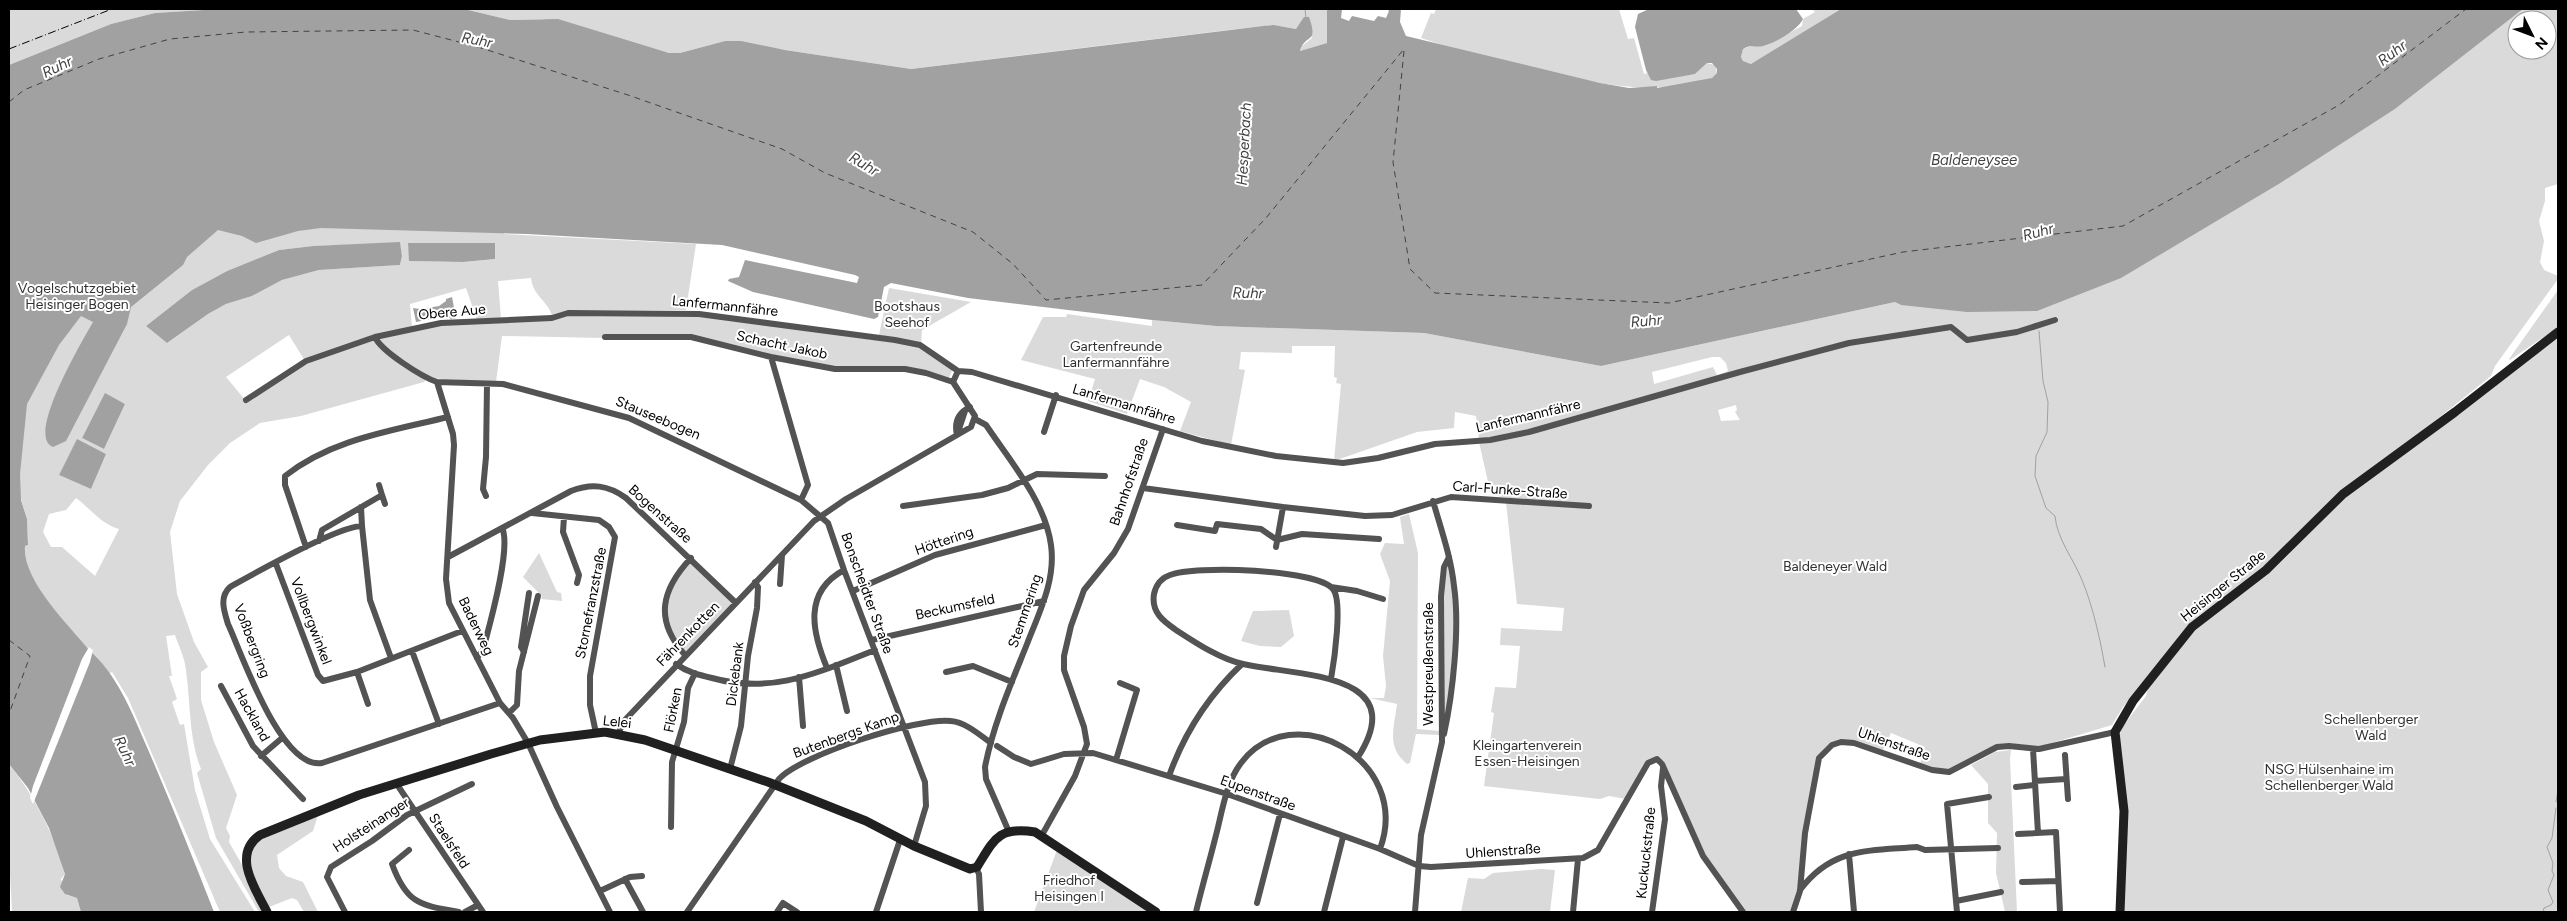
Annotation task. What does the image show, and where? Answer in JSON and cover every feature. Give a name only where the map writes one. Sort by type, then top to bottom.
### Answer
[{"type":"street","name":"Lanfermannfähre","points":[[531,320],[552,318],[568,313],[700,314],[903,341],[920,345],[958,371],[972,372],[1056,395],[1162,429],[1276,456],[1329,462],[1361,461],[1435,444],[1490,440],[1529,432],[1850,343],[1950,327],[1964,340],[1970,340],[2017,332],[2055,320]]},
{"type":"street","name":"Obere Aue","points":[[246,400],[306,362],[375,336],[441,324],[531,320]]},
{"type":"street","name":"Heisinger Straße","points":[[2115,732],[2133,701],[2192,627],[2266,570],[2343,494],[2455,412],[2558,332]]},
{"type":"street","points":[[375,336],[377,342],[404,363],[425,378],[437,382]]},
{"type":"street","name":"Schacht Jakob","points":[[605,337],[691,337],[771,358],[834,370],[906,369],[953,382]]},
{"type":"street","points":[[771,358],[808,485],[801,500]]},
{"type":"street","points":[[953,382],[958,371]]},
{"type":"street","name":"Stauseebogen","points":[[437,382],[487,384],[520,388],[628,418],[801,500]]},
{"type":"street","name":"Baderweg","points":[[437,382],[448,417],[454,445],[446,590],[449,603],[462,632],[500,703],[509,713],[528,743],[557,807],[610,912]]},
{"type":"street","name":"Stemmering","points":[[953,382],[974,422],[986,425],[1023,481],[1046,525],[1051,544],[1052,562],[1044,601],[1012,682],[994,744],[985,767],[986,779],[1009,832]]},
{"type":"street","points":[[486,496],[483,489],[486,458],[487,384]]},
{"type":"street","name":"Lanfermannfähre","points":[[1044,432],[1056,395]]},
{"type":"street","points":[[957,435],[955,428],[959,415],[968,408]]},
{"type":"street","points":[[306,547],[285,485],[285,476],[309,459],[334,447],[448,417]]},
{"type":"street","name":"Fährenkotten","points":[[618,734],[622,723],[676,664],[820,515],[957,435],[974,422]]},
{"type":"street","name":"Bahnhofstraße","points":[[1042,834],[1085,752],[1086,733],[1064,670],[1065,650],[1084,590],[1121,543],[1143,488],[1162,429]]},
{"type":"street","points":[[903,506],[977,496],[1023,481],[1037,474],[1105,476]]},
{"type":"street","points":[[379,485],[385,504]]},
{"type":"street","name":"Bogenstraße","points":[[448,557],[581,487],[604,487],[626,498],[735,602]]},
{"type":"street","name":"Carl-Funke-Straße","points":[[1143,488],[1283,507],[1381,516],[1399,513],[1451,497],[1589,506]]},
{"type":"street","points":[[319,541],[322,530],[382,496]]},
{"type":"street","name":"Bonscheidter Straße","points":[[801,500],[828,523],[844,570],[925,782],[927,795],[922,821],[914,846]]},
{"type":"street","name":"Westpreußenstraße","points":[[1415,912],[1421,835],[1450,704],[1456,610],[1454,585],[1433,501]]},
{"type":"street","points":[[361,507],[370,600],[391,658]]},
{"type":"street","points":[[1276,544],[1283,507]]},
{"type":"street","name":"Stornefranzstraße","points":[[531,513],[599,520],[609,526],[615,537],[590,676],[590,705],[596,733]]},
{"type":"street","name":"Stornefranzstraße","points":[[564,517],[563,532],[579,575],[576,584]]},
{"type":"street","points":[[1177,525],[1215,531],[1217,524],[1261,529],[1276,544]]},
{"type":"street","name":"Höttering","points":[[853,590],[935,555],[1046,525]]},
{"type":"street","name":"Voßbergring","points":[[362,526],[352,527],[306,547],[230,587],[226,592],[223,603],[228,624],[270,718],[282,738],[302,757],[318,764],[500,703]]},
{"type":"street","points":[[477,658],[483,650],[498,586],[506,541],[502,528]]},
{"type":"street","points":[[1276,544],[1302,534],[1379,539]]},
{"type":"street","points":[[780,584],[782,555]]},
{"type":"street","name":"Westpreußenstraße","points":[[1442,742],[1442,586],[1444,567],[1448,557]]},
{"type":"street","points":[[685,655],[669,632],[665,607],[668,591],[674,578],[691,558]]},
{"type":"street","name":"Vollbergwinkel","points":[[276,564],[321,679],[327,682],[462,632]]},
{"type":"street","points":[[827,668],[816,630],[816,604],[824,584],[844,570]]},
{"type":"street","points":[[1358,757],[1372,730],[1371,710],[1358,690],[1331,679],[1242,664],[1192,640],[1161,619],[1156,612],[1154,598],[1160,581],[1170,575],[1184,572],[1246,570],[1295,576],[1318,581],[1331,587],[1383,599]]},
{"type":"street","name":"Dickebank","points":[[730,769],[741,726],[744,685],[758,608],[758,587],[755,582]]},
{"type":"street","name":"Westpreußenstraße","points":[[1442,586],[1454,585]]},
{"type":"street","points":[[1331,587],[1336,592],[1337,603],[1336,644],[1331,679]]},
{"type":"street","points":[[524,652],[521,647],[529,593]]},
{"type":"street","points":[[509,713],[518,705],[519,671],[538,596]]},
{"type":"street","name":"Beckumsfeld","points":[[872,640],[1044,601]]},
{"type":"street","points":[[676,664],[695,674],[744,685],[767,686],[799,678],[875,650]]},
{"type":"street","points":[[412,651],[439,724]]},
{"type":"street","points":[[1169,776],[1192,723],[1214,693],[1242,664]]},
{"type":"street","points":[[836,665],[847,711]]},
{"type":"street","points":[[946,672],[973,666],[1012,682]]},
{"type":"street","points":[[357,672],[368,704]]},
{"type":"street","name":"Flörken","points":[[671,826],[672,765],[684,722],[688,688],[695,674]]},
{"type":"street","points":[[799,678],[803,726]]},
{"type":"street","points":[[1116,760],[1137,693],[1136,689],[1120,683]]},
{"type":"street","name":"Hackland","points":[[221,686],[242,730],[261,756],[303,799]]},
{"type":"street","name":"Butenbergs Kamp","points":[[687,912],[784,774],[798,764],[904,727],[953,721],[967,727],[1017,758],[1031,764],[1056,756],[1085,752]]},
{"type":"street","points":[[2115,732],[2124,811],[2120,912]]},
{"type":"street","name":"Uhlenstraße","points":[[1794,912],[1800,890],[1805,833],[1815,775],[1819,758],[1832,745],[1854,743],[1932,770],[1944,772],[1997,747],[2046,748],[2090,736],[2115,732]]},
{"type":"street","name":"Lelei","points":[[267,912],[246,867],[250,844],[260,835],[396,783],[528,743],[596,733],[618,734],[676,751],[776,785],[866,821],[914,846],[970,869],[976,868]]},
{"type":"street","points":[[1196,912],[1232,780],[1242,762],[1254,750],[1270,741],[1291,736],[1316,737],[1330,741],[1358,757],[1378,782],[1384,797],[1386,823],[1380,849]]},
{"type":"street","name":"Hackland","points":[[261,756],[282,738]]},
{"type":"street","points":[[2033,749],[2038,833]]},
{"type":"street","name":"Eupenstraße","points":[[1085,752],[1227,794],[1380,849],[1419,866]]},
{"type":"street","points":[[2065,755],[2068,799]]},
{"type":"street","name":"Uhlenstraße","points":[[1419,866],[1578,859],[1590,856],[1598,850],[1650,761],[1657,759],[1663,766]]},
{"type":"street","points":[[1663,766],[1703,856],[1743,912]]},
{"type":"street","name":"Kuckuckstraße","points":[[1652,912],[1665,819],[1661,786],[1663,766]]},
{"type":"street","points":[[2016,787],[2066,779]]},
{"type":"street","name":"Staelsfeld","points":[[396,783],[483,912]]},
{"type":"street","name":"Holsteinanger","points":[[345,912],[327,877],[328,870],[414,811],[472,784]]},
{"type":"street","points":[[1958,912],[1947,804],[1989,797]]},
{"type":"street","points":[[1257,903],[1280,814]]},
{"type":"street","points":[[981,912],[979,874],[976,868],[992,842],[1009,832],[1028,831],[1042,834],[1156,912]]},
{"type":"street","points":[[2018,834],[2056,832],[2060,912]]},
{"type":"street","points":[[1324,912],[1343,837]]},
{"type":"street","points":[[876,912],[900,840]]},
{"type":"street","points":[[1800,890],[1823,865],[1849,854],[1918,847],[1925,850],[1998,848]]},
{"type":"street","points":[[409,850],[392,864],[408,893],[421,905],[459,912]]},
{"type":"street","points":[[1849,854],[1854,912]]},
{"type":"street","points":[[1573,912],[1578,859]]},
{"type":"street","points":[[600,891],[625,879],[642,876]]},
{"type":"street","points":[[625,879],[643,912]]},
{"type":"street","points":[[2022,882],[2058,881]]},
{"type":"street","points":[[1956,901],[2001,892]]},
{"type":"street","points":[[777,912],[783,903],[796,912]]},
{"type":"street","points":[[465,912],[478,905]]},
{"type":"green space","points":[[9,9],[220,9],[155,13],[111,24],[9,65]]},
{"type":"green space","points":[[464,9],[1327,9],[1327,43],[1300,51],[1302,46],[1312,38],[1305,20],[1296,29],[1274,25],[911,69],[725,41],[680,53],[669,53],[543,19],[510,20]]},
{"type":"green space","points":[[1436,9],[1619,9],[1628,39],[1634,38],[1644,74],[1648,73],[1651,80],[1695,74],[1707,63],[1715,65],[1717,73],[1712,78],[1703,81],[1652,88],[1611,85],[1569,77],[1474,54],[1421,38],[1431,13],[1434,14]]},
{"type":"green space","points":[[1812,9],[1841,9],[1756,63],[1751,64],[1743,61],[1741,57],[1743,48],[1770,43],[1802,26],[1803,19],[1815,12]]},
{"type":"green space","name":"Baldeneyer Wald","points":[[2558,9],[2558,184],[2545,188],[2545,201],[2539,221],[2544,241],[2540,262],[2544,270],[2558,276],[2558,279],[2495,366],[2491,376],[2416,436],[2255,575],[2198,616],[2123,707],[2112,725],[2042,746],[2011,744],[1948,769],[1935,769],[1920,764],[1925,747],[1891,733],[1883,750],[1847,741],[1821,753],[1799,890],[1792,912],[1744,912],[1713,871],[1664,766],[1655,757],[1626,799],[1609,796],[1600,799],[1484,786],[1494,713],[1491,712],[1495,687],[1516,688],[1520,646],[1500,645],[1501,628],[1562,631],[1564,608],[1517,604],[1506,502],[1539,503],[1491,495],[1479,442],[1587,419],[1479,439],[1476,416],[1455,412],[1454,428],[1417,432],[1334,461],[1341,384],[1336,383],[1337,378],[1334,377],[1335,346],[1292,346],[1292,353],[1241,352],[1239,369],[1245,370],[1231,445],[1180,431],[1191,402],[1164,387],[1140,379],[1127,414],[1088,401],[1095,379],[1021,360],[1043,317],[1066,317],[1067,314],[1152,326],[1152,320],[1216,326],[1424,333],[1601,366],[1895,302],[1901,305],[2282,182],[2395,109],[2507,22],[2507,60],[2557,60],[2557,10],[2522,10]],"holes":[[[1712,357],[1720,357],[1726,363],[1728,371],[1717,375],[1713,367],[1654,384],[1652,372]],[[1736,405],[1737,410],[1735,412],[1740,420],[1721,421],[1718,410]]]},
{"type":"green space","name":"Vogelschutzgebiet Heisinger Bogen","points":[[230,193],[505,197],[504,234],[696,244],[686,310],[568,310],[552,317],[548,307],[532,285],[531,278],[498,281],[501,319],[477,320],[466,288],[410,304],[412,327],[370,337],[305,361],[289,335],[226,377],[246,401],[306,362],[375,338],[383,349],[426,380],[301,416],[260,423],[230,443],[208,465],[180,501],[170,532],[177,594],[194,642],[208,667],[201,672],[201,700],[214,742],[237,795],[226,828],[230,836],[229,842],[264,912],[259,912],[216,838],[197,773],[201,769],[192,731],[185,664],[175,635],[166,636],[172,676],[169,676],[177,699],[172,702],[180,725],[184,724],[195,790],[210,839],[255,912],[220,912],[128,698],[112,672],[109,674],[98,658],[58,614],[38,587],[31,573],[26,559],[25,546],[28,545],[27,519],[21,499],[13,495],[9,486],[9,260],[29,245],[54,232],[82,221],[145,205]],"holes":[[[400,243],[402,256],[400,265],[319,270],[282,280],[252,296],[226,304],[208,314],[167,343],[146,326],[192,290],[227,271],[279,250],[313,246]],[[408,243],[495,243],[495,259],[463,262],[410,261]],[[105,394],[125,404],[104,449],[82,438]],[[77,440],[106,454],[91,489],[59,475]],[[76,498],[101,520],[119,529],[95,576],[62,547],[51,547],[43,532],[49,514],[66,510]]]},
{"type":"green space","name":"Bootshaus Seehof","points":[[889,288],[971,302],[922,330],[921,344],[879,335]]},
{"type":"green space","points":[[2558,290],[2558,327],[2510,360],[2509,359]]},
{"type":"green space","points":[[684,314],[919,346],[953,368],[947,383],[936,378],[894,369],[831,370],[699,340],[502,336],[496,382],[427,378],[380,343],[376,337],[441,324],[558,316]]},
{"type":"green space","name":"Schellenberger Wald","points":[[2558,337],[2558,912],[2122,912],[2119,736],[2123,726],[2146,696],[2149,684],[2193,628],[2347,494]]},
{"type":"green space","points":[[1409,514],[1418,553],[1417,729],[1440,731],[1440,735],[1416,734],[1410,763],[1407,764],[1400,758],[1394,744],[1393,729],[1397,704],[1370,698],[1384,698],[1386,686],[1383,656],[1390,581],[1380,554],[1385,543],[1404,544],[1400,517]]},
{"type":"green space","points":[[539,553],[557,592],[561,593],[562,601],[541,599],[542,596],[523,577]]},
{"type":"green space","points":[[691,558],[735,602],[685,655],[667,622],[665,607],[670,589]]},
{"type":"green space","points":[[1448,562],[1454,624],[1452,669],[1441,731],[1442,598]]},
{"type":"green space","points":[[1289,610],[1294,636],[1281,647],[1260,646],[1241,641],[1253,611]]},
{"type":"green space","points":[[2011,750],[2017,912],[2005,912],[1996,873],[1997,833],[1988,823],[1988,784],[1971,765],[1995,752]]},
{"type":"green space","points":[[9,764],[43,816],[61,859],[65,874],[61,879],[67,895],[77,898],[81,912],[12,912],[9,854]]},
{"type":"green space","points":[[319,812],[313,831],[277,855],[279,868],[286,876],[303,882],[318,912],[304,912],[297,900],[292,898],[269,907],[253,876],[250,852],[260,839]]},
{"type":"green space","name":"Friedhof Heisingen I","points":[[1057,850],[1151,912],[1034,912]]},
{"type":"green space","points":[[1541,869],[1555,870],[1550,912],[1461,912],[1468,878],[1484,879],[1493,873]]},
{"type":"water","name":"Baldeneysee","points":[[220,9],[464,9],[510,20],[558,19],[669,53],[680,53],[725,41],[741,41],[785,50],[911,69],[1263,26],[1274,25],[1296,29],[1304,17],[1309,17],[1313,32],[1300,51],[1327,43],[1327,9],[1342,9],[1341,18],[1349,21],[1352,16],[1374,21],[1378,16],[1386,18],[1389,11],[1387,9],[1401,9],[1400,22],[1406,36],[1600,83],[1629,88],[1657,86],[1657,88],[1712,78],[1717,73],[1717,69],[1712,63],[1707,63],[1695,74],[1656,81],[1651,80],[1646,70],[1635,27],[1638,14],[1649,9],[1796,9],[1803,19],[1791,32],[1768,44],[1743,49],[1741,57],[1743,61],[1751,64],[1841,9],[2523,9],[2507,10],[2507,22],[2395,109],[2282,182],[2121,278],[2037,311],[1967,312],[1901,305],[1895,302],[1601,366],[1424,333],[1216,326],[1152,320],[968,298],[891,283],[884,287],[878,317],[874,319],[753,292],[728,281],[729,279],[739,277],[745,260],[857,283],[859,277],[855,275],[722,245],[527,234],[321,228],[298,231],[256,243],[242,236],[218,230],[187,257],[183,265],[131,307],[127,324],[66,441],[53,447],[46,439],[46,426],[59,388],[93,322],[81,316],[59,345],[27,404],[20,474],[21,500],[27,519],[28,545],[25,546],[26,559],[31,573],[48,601],[89,650],[99,659],[115,681],[135,719],[164,786],[214,912],[81,912],[77,898],[65,894],[60,887],[65,874],[49,828],[28,788],[9,764],[9,65],[111,24],[155,13]]},
{"type":"water","points":[[400,242],[402,256],[400,265],[319,270],[282,280],[252,296],[226,304],[208,314],[167,343],[146,326],[192,290],[227,271],[279,250],[313,246]]},
{"type":"water","points":[[408,243],[495,243],[495,259],[463,262],[409,261]]},
{"type":"water","points":[[452,297],[456,318],[451,319],[447,316],[416,322],[413,308],[420,309],[439,306],[446,299]]},
{"type":"water","points":[[105,393],[125,404],[104,449],[82,438]]},
{"type":"water","points":[[77,439],[106,454],[91,489],[59,475]]},
{"type":"pier","points":[[89,647],[93,650],[90,662],[33,804],[30,798],[33,786],[82,659]]},
{"type":"waterway","name":"Hesperbach","points":[[1305,9],[1306,18]]},
{"type":"waterway","points":[[2039,331],[2043,381],[2048,402],[2047,432],[2036,456],[2035,476],[2046,508],[2055,516],[2062,541],[2086,590],[2096,623],[2105,667]]},
{"type":"waterway","points":[[2556,802],[2558,790]]},
{"type":"waterway","points":[[2543,912],[2544,908],[2553,902],[2548,890],[2554,875],[2552,871],[2553,863],[2547,847],[2552,838],[2556,808]]},
{"type":"ferry route","points":[[1404,51],[1393,162],[1410,269],[1435,293],[1669,303],[1903,252],[2123,226],[2339,105],[2466,9]]},
{"type":"ferry route","points":[[9,102],[24,90],[99,59],[170,39],[246,32],[413,30],[478,47],[628,95],[782,149],[825,173],[973,232],[1013,264],[1046,300],[1202,285],[1266,218],[1404,49]]},
{"type":"ferry route","points":[[9,640],[30,656],[9,714]]},
{"type":"railway","points":[[9,49],[112,9]]},
{"type":"water label","name":"Ruhr","points":[[477,40]]},
{"type":"water label","name":"Ruhr","points":[[2392,53]]},
{"type":"water label","name":"Ruhr","points":[[57,67]]},
{"type":"water label","name":"Ruhr","points":[[864,164]]},
{"type":"water label","name":"Ruhr","points":[[2038,232]]},
{"type":"water label","name":"Ruhr","points":[[1248,293]]},
{"type":"water label","name":"Ruhr","points":[[1646,321]]},
{"type":"water label","name":"Ruhr","points":[[125,751]]},
{"type":"park label","name":"Gartenfreunde Lanfermannfähre","points":[[1116,354]]},
{"type":"park label","name":"Kleingartenverein Essen-Heisingen","points":[[1527,754]]},
{"type":"park label","name":"NSG Hülsenhaine im Schellenberger Wald","points":[[2329,778]]}]
